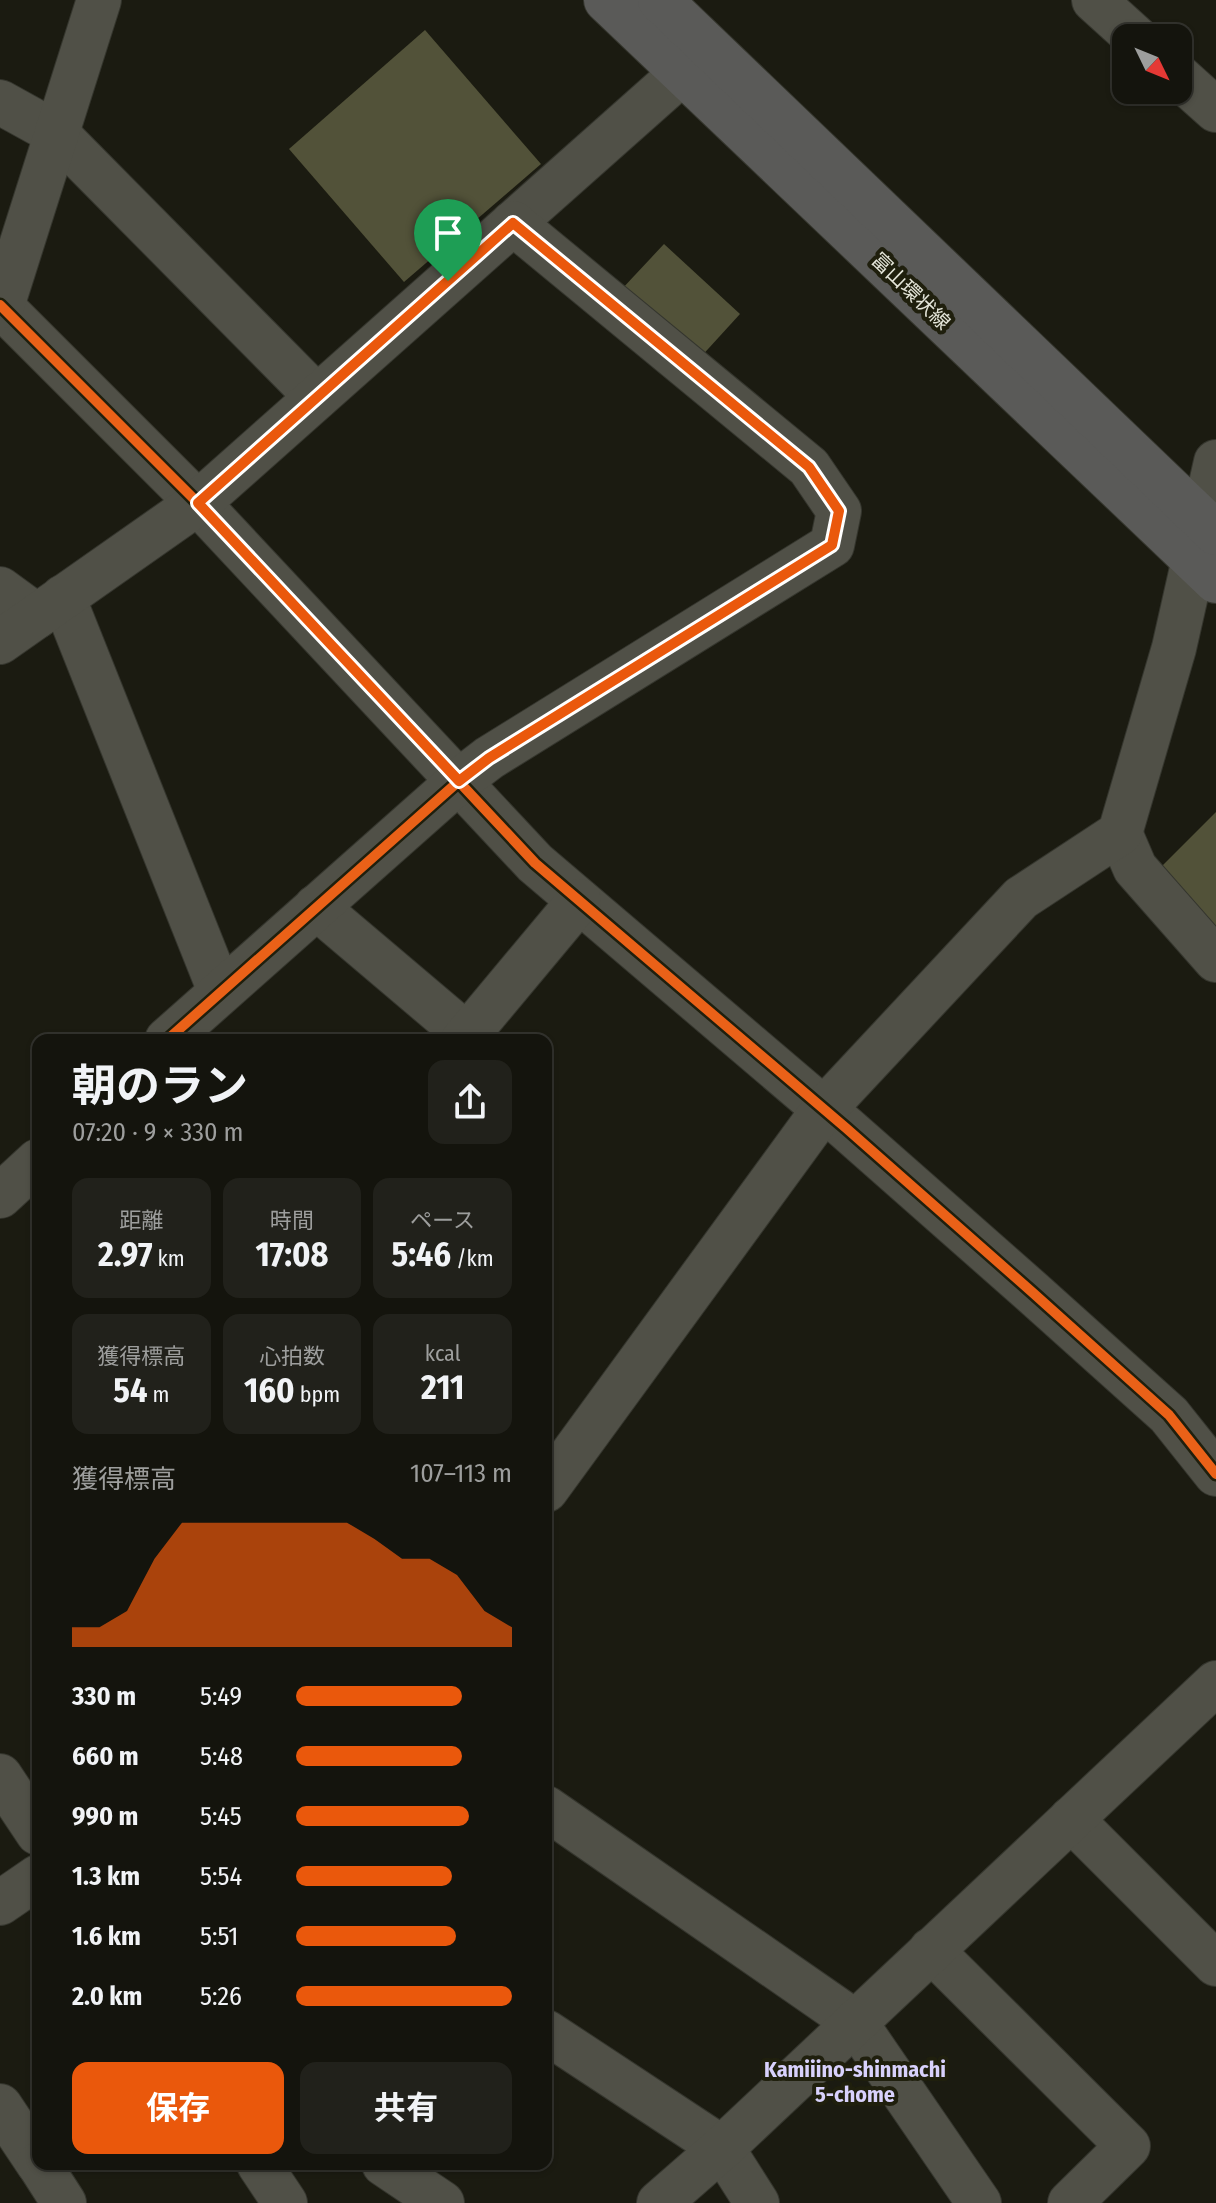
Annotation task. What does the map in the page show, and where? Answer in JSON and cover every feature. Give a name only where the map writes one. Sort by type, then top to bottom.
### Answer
[{"type":"main road","name":"富山環状線","points":[[606,0],[682,73],[1207,549]]},
{"type":"main road","name":"富山環状線","points":[[660,0],[1207,549]]},
{"type":"street","points":[[99,0],[1,305],[198,503],[535,863],[824,1109],[1169,1415],[1216,1474]]},
{"type":"street","points":[[1094,0],[1121,24]]},
{"type":"street","points":[[0,642],[198,503],[682,73]]},
{"type":"street","points":[[1192,89],[1216,110]]},
{"type":"street","points":[[0,102],[56,133],[317,397]]},
{"type":"street","points":[[173,1034],[459,781],[489,758],[832,545],[839,511],[809,467],[513,223]]},
{"type":"street","points":[[1216,462],[1207,549],[1174,648],[1120,833],[1135,868],[1216,960]]},
{"type":"street","points":[[0,589],[50,606],[220,991]]},
{"type":"street","points":[[552,1482],[824,1109],[1021,898],[1120,833]]},
{"type":"street","points":[[468,1034],[579,901]]},
{"type":"street","points":[[316,907],[460,1034]]},
{"type":"street","points":[[0,1196],[32,1167]]},
{"type":"street","points":[[659,2203],[722,2148],[1216,1683]]},
{"type":"street","points":[[0,1776],[32,1824]]},
{"type":"street","points":[[552,1812],[855,2022],[979,2203]]},
{"type":"street","points":[[1071,1819],[1216,1964]]},
{"type":"street","points":[[0,1903],[32,1881]]},
{"type":"street","points":[[931,1950],[1128,2146],[1070,2203]]},
{"type":"street","points":[[552,2036],[722,2148],[757,2203]]},
{"type":"street","points":[[0,2106],[32,2155]]},
{"type":"street","points":[[42,2170],[64,2203]]},
{"type":"street","points":[[263,2170],[285,2203]]},
{"type":"street","points":[[393,2170],[442,2203]]},
{"type":"building","points":[[425,30],[541,164],[404,282],[289,149]]},
{"type":"building","points":[[664,244],[740,314],[698,360],[621,290]]},
{"type":"building","points":[[1216,812],[1216,937],[1154,874]]},
{"type":"cycle path","points":[[174,1034],[459,781],[489,758],[832,545],[839,511],[809,467],[513,223]]},
{"type":"cycle path","points":[[0,305],[198,503],[535,863],[846,1128],[1032,1292],[1169,1415],[1216,1474]]},
{"type":"district","name":"Kamiiino-shinmachi 5-chome","points":[[855,2082]]},
{"type":"route","points":[[513,223],[809,467],[839,511],[832,545],[489,758],[459,781],[198,503],[448,281],[513,223]]}]
